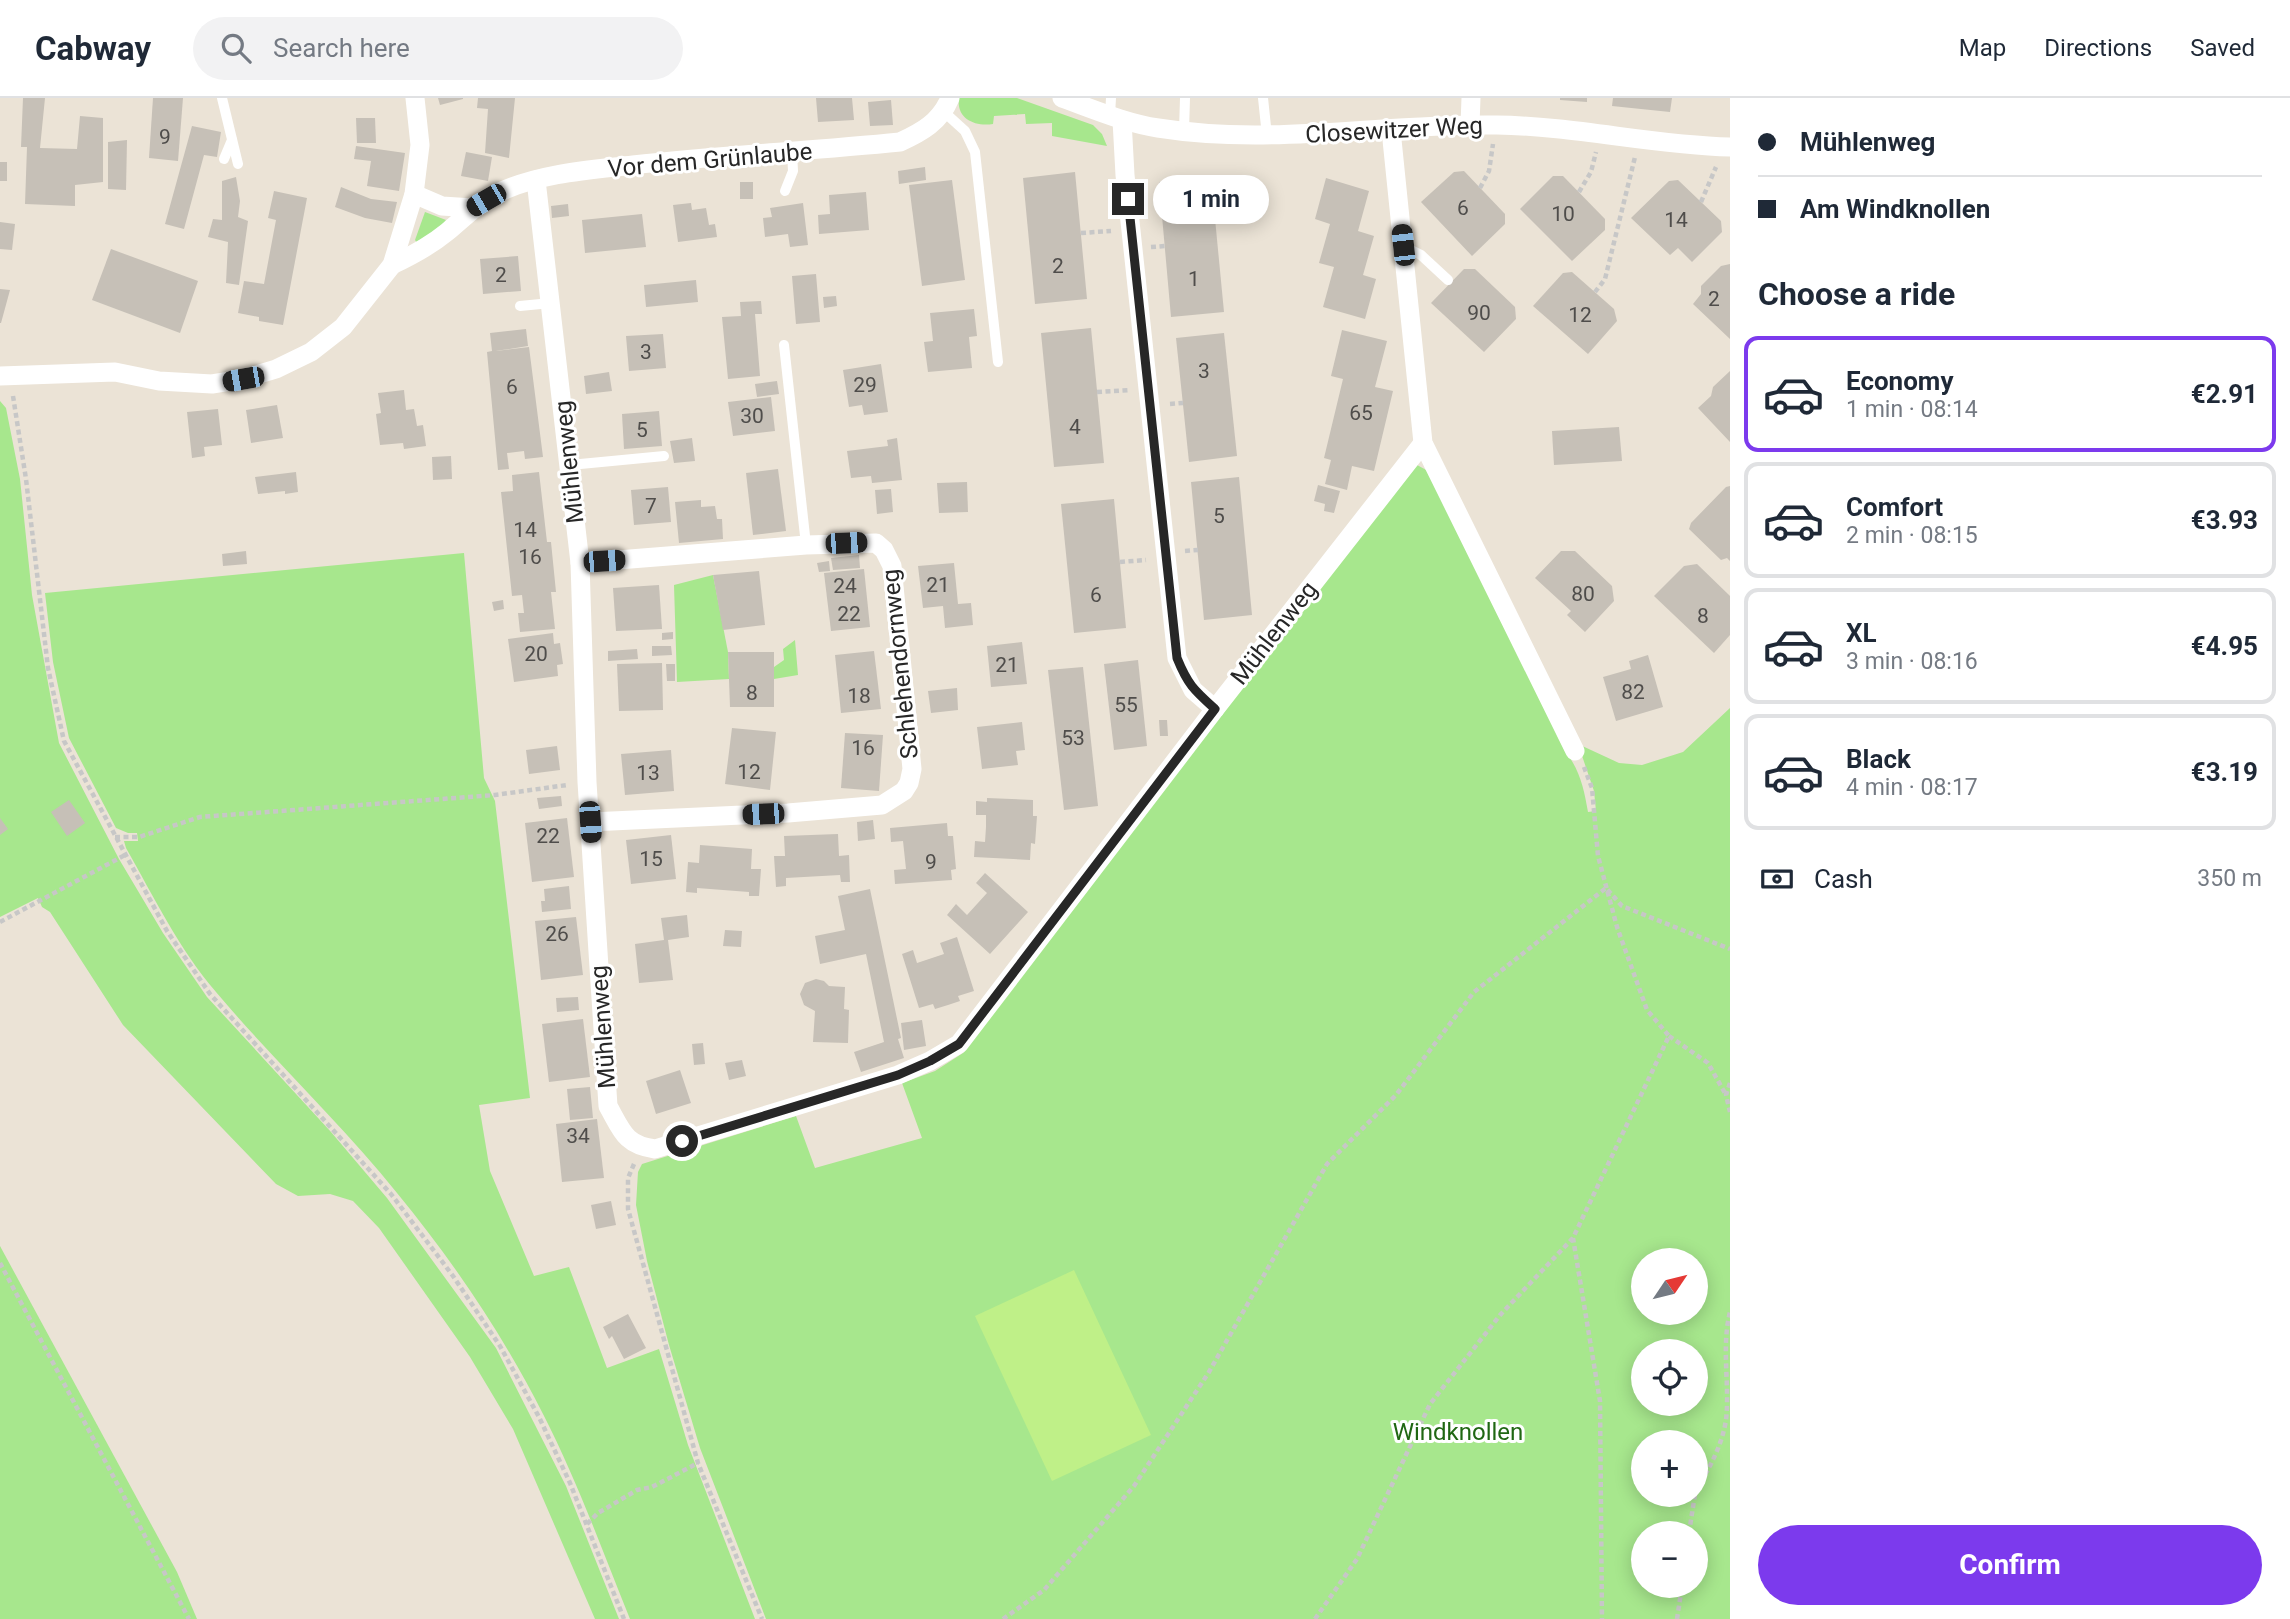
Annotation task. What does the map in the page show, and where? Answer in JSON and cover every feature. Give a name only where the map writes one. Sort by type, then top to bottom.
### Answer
[{"type":"street","points":[[5,375],[115,372],[159,381],[212,384],[243,379],[292,363],[327,340],[351,318],[392,265],[414,194],[420,145],[415,98]]},
{"type":"street","name":"Closewitzer Weg","points":[[1062,98],[1114,111],[1157,128],[1184,131],[1267,136],[1514,125],[1661,142],[1725,153]]},
{"type":"street","points":[[1470,125],[1471,98]]},
{"type":"street","name":"Vor dem Grünlaube","points":[[392,265],[421,251],[473,208],[500,192],[536,180],[665,162],[900,142],[923,132],[947,105]]},
{"type":"street","points":[[1114,111],[1126,187],[1177,658],[1193,690],[1215,709]]},
{"type":"street","points":[[1391,130],[1423,443],[1575,751]]},
{"type":"street","name":"Mühlenweg","points":[[536,180],[580,563],[587,782],[608,1106],[625,1137],[641,1147],[656,1149],[898,1075],[959,1044],[1423,443]]},
{"type":"street","points":[[414,194],[442,206],[473,208]]},
{"type":"street","name":"Schlehendornweg","points":[[580,563],[806,545],[876,543],[888,558],[893,579],[912,769],[904,791],[882,805],[788,813],[590,822]]},
{"type":"lane","points":[[222,98],[238,164]]},
{"type":"lane","points":[[1184,131],[1185,98]]},
{"type":"lane","points":[[1264,98],[1267,136]]},
{"type":"lane","name":"Vor dem Grünlaube","points":[[947,105],[965,131],[975,152],[998,362]]},
{"type":"lane","points":[[224,159],[232,140]]},
{"type":"lane","points":[[785,191],[793,171],[792,152]]},
{"type":"lane","points":[[1403,245],[1421,255],[1448,280]]},
{"type":"lane","points":[[520,306],[551,303]]},
{"type":"lane","points":[[784,345],[806,545]]},
{"type":"lane","points":[[570,465],[663,456]]},
{"type":"path","points":[[1480,188],[1489,171],[1494,140]]},
{"type":"path","points":[[1579,192],[1591,172],[1597,148]]},
{"type":"path","points":[[1595,292],[1605,279],[1636,153]]},
{"type":"path","points":[[1701,202],[1725,153]]},
{"type":"path","points":[[1081,233],[1119,230]]},
{"type":"path","points":[[5,375],[26,479],[48,668],[64,741],[167,930],[210,994],[391,1194],[453,1276],[499,1346],[539,1417],[587,1524],[624,1619]]},
{"type":"path","points":[[1097,392],[1134,389]]},
{"type":"path","points":[[1120,562],[1154,559]]},
{"type":"path","points":[[1575,751],[1592,788],[1594,830],[1606,888],[1647,1010],[1669,1036],[1708,1063],[1726,1095],[1730,1112]]},
{"type":"path","points":[[114,837],[139,837],[200,817],[495,795],[587,782]]},
{"type":"path","points":[[0,922],[125,855]]},
{"type":"path","points":[[1606,888],[1622,906],[1730,949]]},
{"type":"path","points":[[1003,1619],[1044,1590],[1134,1486],[1209,1372],[1327,1164],[1396,1095],[1474,992],[1606,888]]},
{"type":"path","points":[[1315,1619],[1357,1559],[1430,1404],[1501,1314],[1573,1238],[1669,1036]]},
{"type":"path","points":[[1726,1095],[1730,1083]]},
{"type":"path","points":[[641,1147],[628,1178],[628,1209],[698,1463],[762,1619]]},
{"type":"path","points":[[1573,1238],[1600,1401],[1602,1619]]},
{"type":"path","points":[[0,1264],[189,1619]]},
{"type":"path","points":[[1708,1471],[1713,1463],[1726,1420],[1726,1330],[1730,1312]]},
{"type":"path","points":[[587,1524],[598,1513],[637,1490],[652,1487],[698,1463]]},
{"type":"path","points":[[1677,1619],[1680,1598]]},
{"type":"green space","points":[[959,98],[1017,98],[1093,125],[1102,134],[1107,146],[1052,136],[1052,123],[1026,124],[1025,114],[994,116],[993,124],[979,124],[963,116]]},
{"type":"green space","points":[[425,212],[446,220],[440,228],[417,243],[415,240]]},
{"type":"green space","points":[[0,401],[6,408],[20,479],[32,595],[59,743],[119,859],[163,933],[207,997],[331,1132],[387,1198],[496,1348],[566,1486],[619,1619],[595,1619],[513,1429],[470,1357],[379,1228],[353,1201],[330,1194],[298,1196],[276,1184],[123,1025],[50,912],[42,907],[38,898],[0,917]]},
{"type":"green space","name":"Windknollen","points":[[1417,465],[1430,472],[1578,773],[1588,812],[1596,811],[1594,791],[1578,744],[1619,763],[1642,765],[1683,752],[1730,708],[1730,1619],[766,1619],[700,1448],[669,1345],[647,1261],[636,1205],[638,1172],[642,1164],[796,1116],[815,1168],[922,1138],[902,1083],[935,1071],[963,1053],[1136,824]]},
{"type":"green space","points":[[464,553],[484,778],[495,801],[530,1098],[479,1105],[490,1171],[534,1276],[569,1267],[607,1368],[659,1349],[688,1445],[755,1619],[630,1619],[567,1464],[528,1385],[494,1327],[438,1245],[397,1193],[238,1018],[190,958],[126,848],[124,841],[138,841],[137,833],[116,828],[69,738],[53,662],[45,593]]},
{"type":"green space","points":[[713,575],[728,652],[729,679],[677,682],[674,585]]},
{"type":"green space","points":[[795,640],[798,675],[774,679],[774,667],[784,660],[783,649]]},
{"type":"green space","points":[[0,1246],[177,1572],[197,1619],[0,1619]]},
{"type":"green space","points":[[1074,1270],[1151,1435],[1052,1481],[975,1316]]},
{"type":"building","points":[[23,98],[45,98],[40,148],[77,149],[80,116],[103,118],[103,182],[75,185],[75,206],[25,204],[27,147],[21,147]]},
{"type":"building","points":[[153,98],[183,98],[178,161],[149,158]]},
{"type":"building","points":[[438,98],[463,98],[463,99],[440,105]]},
{"type":"building","points":[[478,98],[515,98],[509,158],[485,153],[488,109],[477,108]]},
{"type":"building","points":[[816,98],[852,98],[854,120],[818,122]]},
{"type":"building","points":[[1587,98],[1587,102],[1560,100]]},
{"type":"building","points":[[1613,98],[1672,98],[1670,112],[1612,106]]},
{"type":"building","points":[[891,100],[893,125],[870,126],[868,102]]},
{"type":"building","points":[[356,118],[375,118],[376,143],[357,143]]},
{"type":"building","points":[[192,126],[221,132],[217,157],[204,155],[184,229],[165,224]]},
{"type":"building","points":[[127,140],[126,190],[108,189],[108,142]]},
{"type":"building","points":[[356,146],[405,153],[399,191],[367,186],[371,161],[354,159]]},
{"type":"building","points":[[466,152],[492,157],[488,181],[461,176]]},
{"type":"building","points":[[0,162],[7,162],[7,181],[0,181]]},
{"type":"building","points":[[925,167],[926,180],[899,184],[898,171]]},
{"type":"building","points":[[1464,171],[1505,214],[1505,224],[1472,256],[1421,202],[1454,172]]},
{"type":"building","points":[[1075,172],[1087,299],[1035,304],[1023,178]]},
{"type":"building","points":[[1553,176],[1563,176],[1605,219],[1605,230],[1572,261],[1520,209]]},
{"type":"building","points":[[236,177],[240,201],[238,217],[248,221],[239,285],[226,283],[228,242],[208,237],[213,219],[222,220],[222,181]]},
{"type":"building","points":[[1211,177],[1224,312],[1171,317],[1159,182]]},
{"type":"building","points":[[1326,178],[1369,191],[1358,231],[1374,236],[1363,275],[1376,279],[1365,319],[1323,307],[1334,267],[1319,263],[1330,224],[1315,219]]},
{"type":"building","points":[[952,180],[965,280],[922,286],[909,185]]},
{"type":"building","points":[[1678,180],[1721,221],[1722,232],[1692,262],[1678,248],[1670,255],[1631,218],[1669,181]]},
{"type":"building","points":[[740,182],[753,182],[753,199],[740,199]]},
{"type":"building","points":[[341,187],[371,199],[397,202],[392,223],[365,218],[335,207]]},
{"type":"building","points":[[274,191],[307,198],[283,325],[259,321],[259,317],[238,313],[244,281],[264,284],[276,220],[268,218]]},
{"type":"building","points":[[866,192],[869,230],[819,234],[818,215],[830,214],[829,195]]},
{"type":"building","points":[[691,203],[692,210],[706,208],[709,225],[715,224],[717,237],[678,242],[673,205]]},
{"type":"building","points":[[803,203],[808,245],[790,247],[788,234],[765,237],[763,218],[772,217],[770,208]]},
{"type":"building","points":[[568,204],[569,216],[552,218],[551,206]]},
{"type":"building","points":[[642,214],[646,247],[585,253],[582,220]]},
{"type":"building","points":[[0,222],[15,224],[12,250],[0,249]]},
{"type":"building","points":[[111,249],[198,281],[180,333],[92,300]]},
{"type":"building","points":[[518,256],[521,291],[483,294],[480,259]]},
{"type":"building","points":[[1730,264],[1730,339],[1693,304],[1701,294],[1701,286],[1721,266]]},
{"type":"building","points":[[1464,269],[1475,269],[1515,307],[1516,319],[1484,352],[1431,303]]},
{"type":"building","points":[[1572,272],[1614,309],[1617,321],[1588,354],[1533,306],[1563,273]]},
{"type":"building","points":[[816,274],[820,322],[796,324],[792,276]]},
{"type":"building","points":[[696,280],[698,302],[646,307],[644,285]]},
{"type":"building","points":[[0,289],[10,290],[1,323],[0,323]]},
{"type":"building","points":[[836,296],[837,306],[824,308],[823,297]]},
{"type":"building","points":[[761,301],[762,314],[755,314],[760,376],[728,379],[722,317],[741,316],[740,302]]},
{"type":"building","points":[[974,309],[977,336],[969,337],[972,368],[928,372],[924,342],[933,341],[930,313]]},
{"type":"building","points":[[1091,328],[1104,463],[1054,467],[1041,333]]},
{"type":"building","points":[[526,329],[528,346],[496,351],[529,347],[543,457],[525,459],[524,451],[507,453],[509,469],[498,470],[487,352],[492,351],[490,333]]},
{"type":"building","points":[[1342,330],[1387,341],[1375,387],[1393,391],[1374,471],[1352,466],[1347,490],[1325,484],[1331,460],[1324,458],[1343,379],[1331,376]]},
{"type":"building","points":[[1224,333],[1237,456],[1189,462],[1176,338]]},
{"type":"building","points":[[663,334],[666,368],[629,371],[626,336]]},
{"type":"building","points":[[881,364],[888,412],[864,415],[862,405],[849,407],[843,370]]},
{"type":"building","points":[[1730,371],[1730,442],[1698,408],[1711,396],[1713,387]]},
{"type":"building","points":[[609,372],[612,391],[586,394],[584,376]]},
{"type":"building","points":[[777,381],[779,394],[757,397],[755,384]]},
{"type":"building","points":[[404,390],[406,410],[414,409],[417,426],[423,425],[426,446],[404,449],[403,443],[380,445],[376,414],[381,413],[378,393]]},
{"type":"building","points":[[771,397],[775,431],[733,436],[728,402]]},
{"type":"building","points":[[277,405],[283,438],[251,443],[246,410]]},
{"type":"building","points":[[218,409],[222,445],[204,447],[205,456],[192,458],[187,412]]},
{"type":"building","points":[[659,411],[662,446],[624,449],[622,414]]},
{"type":"building","points":[[1619,427],[1622,461],[1554,465],[1552,431]]},
{"type":"building","points":[[692,438],[695,461],[674,463],[670,441]]},
{"type":"building","points":[[897,438],[902,480],[872,483],[871,476],[851,478],[847,451],[888,446],[887,440]]},
{"type":"building","points":[[451,456],[452,479],[433,480],[432,457]]},
{"type":"building","points":[[778,469],[786,531],[753,535],[746,473]]},
{"type":"building","points":[[296,472],[298,492],[258,494],[255,477]]},
{"type":"building","points":[[539,472],[547,542],[551,542],[556,592],[551,592],[555,629],[520,632],[518,613],[524,613],[522,595],[512,596],[501,492],[513,491],[512,475]]},
{"type":"building","points":[[1239,477],[1252,615],[1204,620],[1191,482]]},
{"type":"building","points":[[967,482],[968,512],[939,513],[937,483]]},
{"type":"building","points":[[1318,485],[1340,491],[1334,513],[1324,511],[1325,504],[1314,501]]},
{"type":"building","points":[[1730,486],[1730,561],[1727,558],[1721,560],[1689,529],[1691,523]]},
{"type":"building","points":[[668,487],[671,522],[634,525],[631,490]]},
{"type":"building","points":[[891,489],[893,512],[877,514],[875,490]]},
{"type":"building","points":[[1114,499],[1126,628],[1074,633],[1061,504]]},
{"type":"building","points":[[701,500],[701,507],[715,506],[717,519],[722,519],[723,539],[679,543],[675,502]]},
{"type":"building","points":[[246,551],[247,564],[223,566],[222,554]]},
{"type":"building","points":[[1561,551],[1575,551],[1612,586],[1614,601],[1585,632],[1567,615],[1571,611],[1535,578]]},
{"type":"building","points":[[859,555],[860,568],[833,570],[831,558]]},
{"type":"building","points":[[829,561],[830,571],[819,572],[817,563]]},
{"type":"building","points":[[954,563],[958,604],[971,603],[973,625],[945,628],[943,606],[923,608],[918,566]]},
{"type":"building","points":[[1697,564],[1730,596],[1730,635],[1714,653],[1654,596],[1684,566]]},
{"type":"building","points":[[864,569],[870,627],[831,631],[824,573]]},
{"type":"building","points":[[759,571],[765,625],[723,630],[713,575]]},
{"type":"building","points":[[659,585],[662,629],[616,631],[613,588]]},
{"type":"building","points":[[503,600],[504,609],[494,611],[492,602]]},
{"type":"building","points":[[673,632],[673,639],[662,640],[662,633]]},
{"type":"building","points":[[553,633],[554,644],[560,643],[563,664],[557,665],[558,676],[514,682],[508,639]]},
{"type":"building","points":[[1022,642],[1027,684],[991,687],[987,646]]},
{"type":"building","points":[[652,646],[671,646],[672,655],[652,656]]},
{"type":"building","points":[[637,649],[638,659],[608,661],[608,651]]},
{"type":"building","points":[[874,651],[881,709],[841,713],[835,655]]},
{"type":"building","points":[[728,652],[774,652],[774,707],[730,707]]},
{"type":"building","points":[[1648,655],[1663,707],[1616,721],[1603,677],[1631,669],[1629,661]]},
{"type":"building","points":[[1138,660],[1147,746],[1114,750],[1104,664]]},
{"type":"building","points":[[662,663],[663,710],[619,711],[617,664]]},
{"type":"building","points":[[666,664],[675,664],[675,681],[667,681]]},
{"type":"building","points":[[1083,667],[1098,806],[1064,810],[1048,670]]},
{"type":"building","points":[[957,688],[958,710],[931,713],[928,691]]},
{"type":"building","points":[[1159,720],[1167,720],[1168,736],[1160,736]]},
{"type":"building","points":[[1022,722],[1025,750],[1016,751],[1018,765],[982,769],[977,727]]},
{"type":"building","points":[[732,728],[776,732],[770,790],[725,784]]},
{"type":"building","points":[[845,733],[883,735],[879,791],[841,788]]},
{"type":"building","points":[[557,746],[560,770],[529,774],[526,750]]},
{"type":"building","points":[[671,750],[674,791],[625,795],[621,754]]},
{"type":"building","points":[[561,796],[562,806],[539,809],[537,798]]},
{"type":"building","points":[[987,798],[1033,800],[1033,816],[1037,816],[1035,844],[1031,843],[1030,860],[974,857],[975,841],[985,842],[986,827],[986,815],[976,815],[976,801],[987,802]]},
{"type":"building","points":[[69,800],[85,823],[67,836],[51,812]]},
{"type":"building","points":[[0,818],[8,829],[0,835]]},
{"type":"building","points":[[567,818],[574,877],[532,882],[525,823]]},
{"type":"building","points":[[873,820],[875,839],[858,841],[857,822]]},
{"type":"building","points":[[947,823],[948,836],[953,836],[956,869],[951,870],[952,880],[895,884],[894,870],[906,869],[903,841],[891,842],[890,828]]},
{"type":"building","points":[[838,834],[839,856],[849,855],[850,882],[841,882],[840,875],[786,878],[786,886],[776,887],[774,856],[785,856],[784,836]]},
{"type":"building","points":[[671,835],[676,879],[631,884],[626,840]]},
{"type":"building","points":[[700,845],[752,849],[751,869],[761,869],[759,896],[749,896],[749,892],[697,888],[697,893],[686,892],[688,862],[699,863]]},
{"type":"building","points":[[985,873],[1028,912],[990,954],[947,915],[956,904],[967,915],[987,893],[976,883]]},
{"type":"building","points":[[569,886],[571,909],[542,912],[544,889]]},
{"type":"building","points":[[870,889],[901,1038],[898,1039],[904,1058],[861,1072],[854,1052],[884,1042],[866,954],[820,964],[815,936],[845,930],[838,896]]},
{"type":"building","points":[[687,915],[689,937],[668,940],[673,980],[639,983],[635,944],[664,940],[661,918]]},
{"type":"building","points":[[576,917],[583,975],[541,980],[535,921]]},
{"type":"building","points":[[725,930],[742,931],[741,947],[723,946]]},
{"type":"building","points":[[957,937],[974,991],[958,996],[960,1001],[948,1005],[935,1009],[933,1004],[919,1008],[902,954],[913,950],[917,963],[944,954],[940,943]]},
{"type":"building","points":[[816,979],[829,986],[845,987],[844,1009],[849,1010],[848,1043],[813,1042],[815,1011],[804,1005],[800,994],[805,983]]},
{"type":"building","points":[[578,997],[579,1010],[557,1012],[556,998]]},
{"type":"building","points":[[583,1019],[590,1077],[549,1082],[542,1024]]},
{"type":"building","points":[[922,1020],[926,1046],[904,1050],[901,1023]]},
{"type":"building","points":[[703,1043],[705,1064],[694,1065],[692,1044]]},
{"type":"building","points":[[742,1060],[746,1076],[729,1080],[725,1063]]},
{"type":"building","points":[[680,1070],[691,1103],[656,1114],[646,1081]]},
{"type":"building","points":[[590,1087],[593,1118],[570,1120],[567,1089]]},
{"type":"building","points":[[597,1119],[604,1178],[562,1182],[556,1124]]},
{"type":"building","points":[[611,1201],[616,1225],[596,1229],[591,1205]]},
{"type":"building","points":[[628,1314],[646,1348],[624,1359],[612,1336],[609,1339],[603,1327]]},
{"type":"route","points":[[682,1141],[898,1075],[959,1044],[1215,709],[1193,690],[1177,658],[1128,199]]}]
